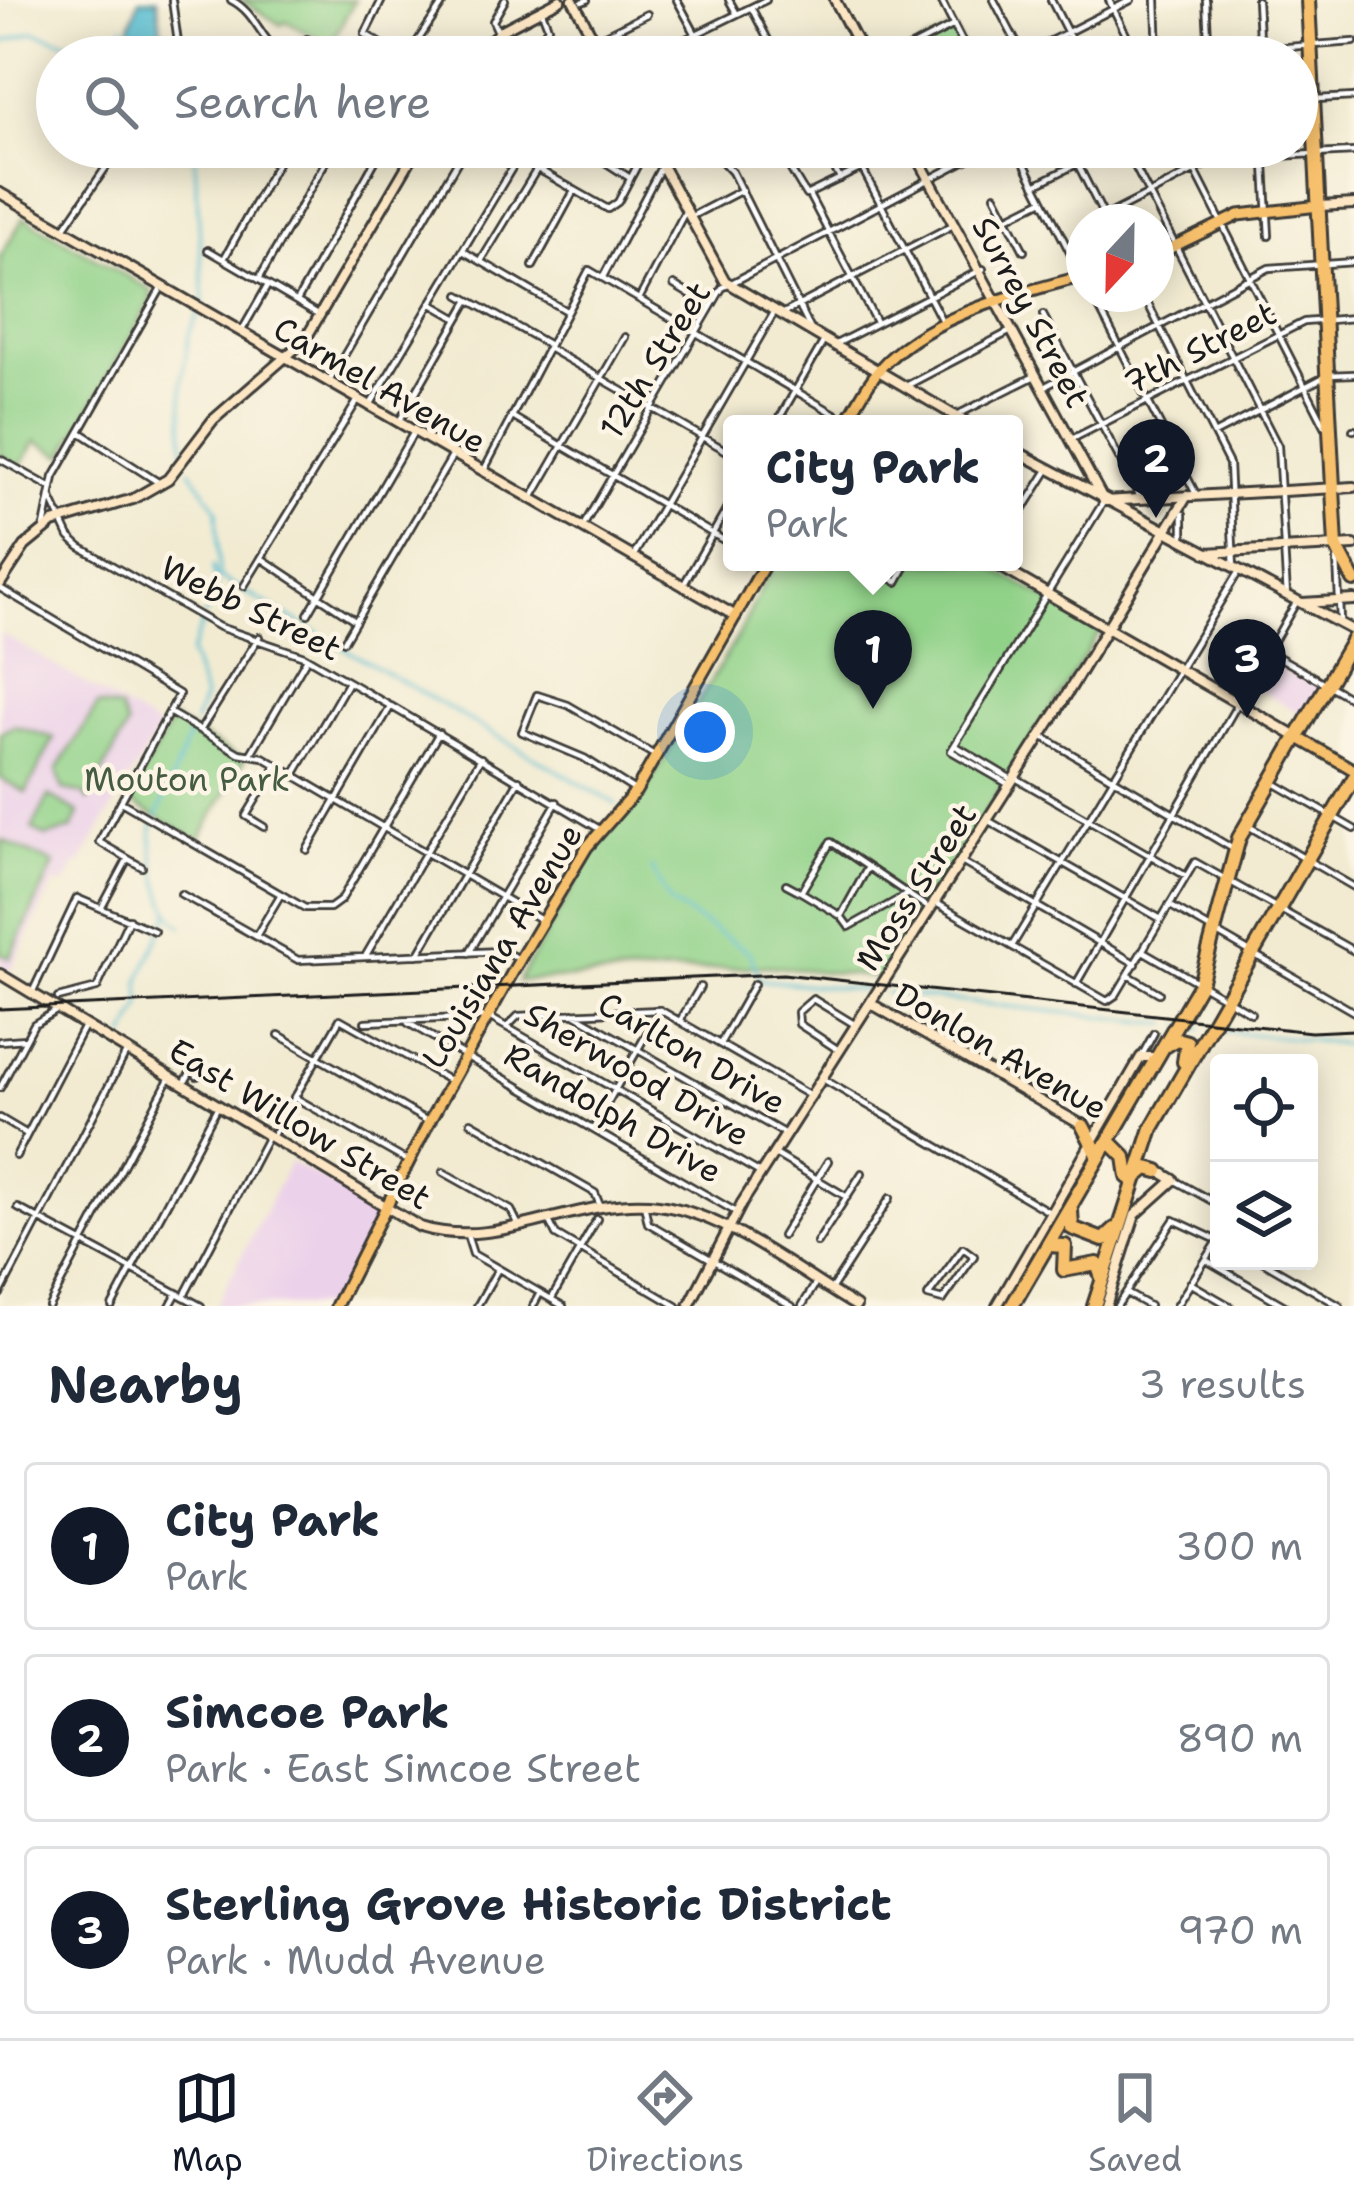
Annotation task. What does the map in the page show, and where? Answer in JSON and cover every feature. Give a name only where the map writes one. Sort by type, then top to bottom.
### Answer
[{"type":"highway","points":[[1308,0],[1310,36]]},
{"type":"highway","points":[[1317,168],[1336,553],[1354,580]]},
{"type":"highway","points":[[1012,1306],[1098,1159],[1100,1138],[1135,1096],[1200,984],[1217,932],[1234,850],[1354,634]]},
{"type":"highway","points":[[1094,1306],[1147,1139],[1354,774]]},
{"type":"highway","points":[[1158,1056],[1176,1039],[1189,1046],[1158,1118]]},
{"type":"highway","points":[[1135,1096],[1123,1140],[1138,1160]]},
{"type":"highway","points":[[1073,1203],[1072,1228],[1107,1240],[1120,1218],[1127,1164],[1083,1126]]},
{"type":"highway","points":[[1147,1139],[1148,1157],[1158,1171]]},
{"type":"highway","points":[[1130,1187],[1141,1171],[1158,1171]]},
{"type":"highway","points":[[1048,1245],[1065,1246],[1064,1270],[1097,1264],[1102,1280]]},
{"type":"main road","points":[[494,36],[560,0]]},
{"type":"main road","points":[[835,0],[854,36]]},
{"type":"main road","points":[[581,1],[594,36]]},
{"type":"main road","points":[[0,586],[19,553],[59,519],[125,502],[160,484],[213,420],[300,345],[322,316],[406,168]]},
{"type":"main road","points":[[664,168],[730,284],[947,415]]},
{"type":"main road","name":"Surrey Street","points":[[924,168],[983,269],[1104,501]]},
{"type":"main road","name":"Carmel Avenue","points":[[1,196],[737,617]]},
{"type":"main road","points":[[1176,246],[1222,223],[1268,209],[1354,204]]},
{"type":"main road","points":[[850,415],[878,370],[903,349],[999,301],[1066,282]]},
{"type":"main road","points":[[300,345],[302,367]]},
{"type":"main road","points":[[268,348],[273,369]]},
{"type":"main road","points":[[1023,455],[1354,634]]},
{"type":"main road","points":[[1104,501],[1354,488]]},
{"type":"main road","name":"Moss Street","points":[[689,1306],[736,1212],[1192,496]]},
{"type":"main road","points":[[1205,553],[1285,549],[1336,553],[1354,545]]},
{"type":"main road","name":"Louisiana Avenue","points":[[336,1306],[429,1122],[520,958],[601,830],[636,791],[760,571]]},
{"type":"main road","points":[[1008,571],[1354,774]]},
{"type":"main road","points":[[1299,602],[1354,600]]},
{"type":"main road","name":"East Willow Street","points":[[0,974],[420,1227],[466,1235],[601,1208],[644,1204],[690,1212],[856,1306]]},
{"type":"main road","name":"Donlon Avenue","points":[[870,1003],[1083,1126]]},
{"type":"main road","points":[[997,1306],[1100,1138],[1141,1058],[1158,1056]]},
{"type":"main road","points":[[1106,1306],[1135,1215],[1174,1180],[1138,1160]]},
{"type":"street","points":[[172,0],[177,36]]},
{"type":"street","points":[[231,0],[250,12],[261,36]]},
{"type":"street","points":[[368,36],[365,34],[382,0]]},
{"type":"street","points":[[420,36],[445,0]]},
{"type":"street","points":[[498,32],[493,21],[505,0]]},
{"type":"street","points":[[677,0],[696,34]]},
{"type":"street","points":[[729,0],[737,14]]},
{"type":"street","points":[[692,36],[766,0]]},
{"type":"street","points":[[941,0],[960,36]]},
{"type":"street","points":[[996,0],[1014,36]]},
{"type":"street","points":[[1051,0],[1069,36]]},
{"type":"street","points":[[1108,0],[1126,36]]},
{"type":"street","points":[[1060,36],[1131,0]]},
{"type":"street","points":[[1156,0],[1157,36]]},
{"type":"street","points":[[1206,0],[1208,36]]},
{"type":"street","points":[[1257,0],[1259,36]]},
{"type":"street","points":[[751,7],[766,36]]},
{"type":"street","points":[[541,10],[548,27],[543,36]]},
{"type":"street","points":[[603,36],[647,14]]},
{"type":"street","points":[[933,36],[954,25]]},
{"type":"street","points":[[1318,44],[1354,42]]},
{"type":"street","points":[[1318,99],[1354,97]]},
{"type":"street","points":[[1318,154],[1354,152]]},
{"type":"street","points":[[63,230],[106,168]]},
{"type":"street","points":[[224,259],[274,168]]},
{"type":"street","points":[[259,279],[322,168]]},
{"type":"street","points":[[297,301],[370,168]]},
{"type":"street","points":[[328,383],[454,168]]},
{"type":"street","points":[[370,406],[512,168]]},
{"type":"street","points":[[535,168],[612,208],[636,168]]},
{"type":"street","points":[[481,261],[542,168]]},
{"type":"street","points":[[614,168],[630,178]]},
{"type":"street","points":[[603,277],[660,168]]},
{"type":"street","points":[[726,168],[742,190],[812,332]]},
{"type":"street","points":[[788,168],[801,191],[809,195],[876,322]]},
{"type":"street","points":[[834,168],[840,179]]},
{"type":"street","points":[[809,195],[862,168],[945,326]]},
{"type":"street","name":"12th Street","points":[[581,529],[710,307],[730,284],[951,168]]},
{"type":"street","points":[[1027,168],[1066,243]]},
{"type":"street","points":[[1036,184],[1069,168]]},
{"type":"street","points":[[1079,168],[1098,204]]},
{"type":"street","points":[[1136,168],[1281,456],[1287,596]]},
{"type":"street","points":[[1132,204],[1199,168]]},
{"type":"street","points":[[1265,168],[1269,236]]},
{"type":"street","points":[[1195,170],[1330,436]]},
{"type":"street","points":[[532,266],[574,190]]},
{"type":"street","points":[[639,299],[688,214],[742,190]]},
{"type":"street","points":[[994,195],[1024,251]]},
{"type":"street","points":[[1007,218],[1043,200]]},
{"type":"street","points":[[632,558],[779,312],[956,224]]},
{"type":"street","points":[[208,250],[322,316]]},
{"type":"street","points":[[463,250],[566,310]]},
{"type":"street","points":[[1045,387],[1274,267],[1354,262]]},
{"type":"street","points":[[781,415],[830,342],[983,269]]},
{"type":"street","points":[[483,472],[587,270],[838,415]]},
{"type":"street","points":[[241,332],[268,285]]},
{"type":"street","points":[[674,285],[710,307]]},
{"type":"street","points":[[44,529],[50,487],[163,287]]},
{"type":"street","points":[[460,295],[723,449]]},
{"type":"street","points":[[398,423],[469,300]]},
{"type":"street","points":[[431,304],[458,319]]},
{"type":"street","points":[[1101,312],[1192,496]]},
{"type":"street","points":[[1012,947],[1237,570],[1229,464],[1153,312]]},
{"type":"street","points":[[1043,315],[1141,499]]},
{"type":"street","name":"7th Street","points":[[1072,439],[1278,335],[1324,319],[1354,318]]},
{"type":"street","points":[[906,387],[1015,330]]},
{"type":"street","points":[[531,500],[625,337]]},
{"type":"street","points":[[963,415],[1038,374]]},
{"type":"street","points":[[1214,434],[1328,375],[1354,374]]},
{"type":"street","points":[[244,586],[358,400]]},
{"type":"street","points":[[511,416],[723,539]]},
{"type":"street","points":[[80,432],[160,484]]},
{"type":"street","points":[[308,614],[414,432]]},
{"type":"street","points":[[344,641],[453,454]]},
{"type":"street","points":[[0,459],[50,487]]},
{"type":"street","points":[[1023,508],[1048,470]]},
{"type":"street","name":"Webb Street","points":[[50,496],[59,519],[80,547],[214,625],[259,637],[307,658],[601,830]]},
{"type":"street","points":[[1104,501],[954,745],[1186,876]]},
{"type":"street","points":[[1183,514],[1183,542]]},
{"type":"street","points":[[682,587],[723,516]]},
{"type":"street","points":[[1336,553],[1340,623]]},
{"type":"street","points":[[261,557],[356,621]]},
{"type":"street","points":[[877,571],[896,582],[903,571]]},
{"type":"street","points":[[0,586],[179,696],[99,844],[142,867]]},
{"type":"street","points":[[1076,984],[1299,602]]},
{"type":"street","points":[[201,730],[259,637]]},
{"type":"street","points":[[1269,652],[1354,700]]},
{"type":"street","points":[[250,755],[307,658]]},
{"type":"street","points":[[294,775],[348,682]]},
{"type":"street","points":[[636,791],[584,758],[522,732],[539,694],[656,756]]},
{"type":"street","points":[[307,850],[391,706]]},
{"type":"street","points":[[172,714],[277,765],[543,920]]},
{"type":"street","points":[[122,802],[308,909],[337,905],[438,734]]},
{"type":"street","points":[[1041,735],[1234,850]]},
{"type":"street","points":[[364,958],[481,758]]},
{"type":"street","points":[[264,827],[246,816],[277,765]]},
{"type":"street","points":[[418,955],[519,780]]},
{"type":"street","points":[[1271,781],[1354,829]]},
{"type":"street","points":[[470,953],[557,802]]},
{"type":"street","points":[[987,820],[1161,919]]},
{"type":"street","points":[[1246,825],[1354,887]]},
{"type":"street","points":[[801,892],[831,842],[908,894],[1111,1001],[1197,862],[1354,951]]},
{"type":"street","points":[[961,861],[1136,964]]},
{"type":"street","points":[[102,907],[126,862]]},
{"type":"street","points":[[841,916],[868,867]]},
{"type":"street","points":[[786,884],[841,916],[849,927],[908,894]]},
{"type":"street","points":[[181,894],[298,960],[506,952],[520,958]]},
{"type":"street","points":[[255,937],[280,894]]},
{"type":"street","points":[[32,993],[77,898],[154,931]]},
{"type":"street","points":[[1169,905],[1354,1012]]},
{"type":"street","points":[[58,998],[97,988],[129,920]]},
{"type":"street","points":[[1143,951],[1251,1013]]},
{"type":"street","points":[[1128,976],[1159,993]]},
{"type":"street","points":[[720,1045],[754,984]]},
{"type":"street","points":[[680,1022],[700,988]]},
{"type":"street","points":[[840,1051],[799,1024],[798,1012],[813,999],[856,1026]]},
{"type":"street","points":[[0,1088],[35,1022],[58,1009]]},
{"type":"street","points":[[507,1027],[515,1016],[660,1010],[812,1097]]},
{"type":"street","points":[[593,1129],[660,1010]]},
{"type":"street","name":"Carlton Drive","points":[[573,1012],[787,1136]]},
{"type":"street","points":[[365,1022],[489,1017]]},
{"type":"street","name":"Sherwood Drive","points":[[489,1017],[762,1174]]},
{"type":"street","points":[[170,1306],[181,1295],[340,1019],[452,1082]]},
{"type":"street","name":"Randolph Drive","points":[[404,1021],[736,1212]]},
{"type":"street","points":[[16,1156],[85,1024]]},
{"type":"street","points":[[1141,1058],[1154,1033]]},
{"type":"street","points":[[279,1035],[429,1122]]},
{"type":"street","points":[[0,1041],[25,1040]]},
{"type":"street","points":[[0,1294],[128,1049]]},
{"type":"street","points":[[197,1076],[206,1060]]},
{"type":"street","points":[[185,1082],[195,1064],[202,1068]]},
{"type":"street","points":[[49,1306],[172,1074]]},
{"type":"street","points":[[823,1079],[1052,1214]]},
{"type":"street","points":[[294,1097],[409,1162]]},
{"type":"street","points":[[112,1306],[219,1104]]},
{"type":"street","points":[[0,1118],[27,1134]]},
{"type":"street","points":[[471,1122],[595,1193],[601,1208]]},
{"type":"street","points":[[775,1154],[847,1197]]},
{"type":"street","points":[[782,1236],[829,1161]]},
{"type":"street","points":[[443,1172],[511,1210],[520,1226]]},
{"type":"street","points":[[818,1243],[862,1173]]},
{"type":"street","points":[[1174,1180],[1210,1200]]},
{"type":"street","points":[[830,1291],[890,1198]]},
{"type":"street","points":[[644,1204],[648,1223],[792,1306]]},
{"type":"street","points":[[17,1208],[201,1306]]},
{"type":"street","points":[[551,1299],[597,1219]]},
{"type":"street","points":[[1117,1306],[1177,1219],[1210,1237]]},
{"type":"street","points":[[548,1220],[553,1232],[677,1306]]},
{"type":"street","points":[[466,1235],[471,1253],[563,1306]]},
{"type":"street","points":[[921,1306],[958,1250],[973,1252],[948,1297],[928,1296]]},
{"type":"street","points":[[1176,1306],[1210,1254]]},
{"type":"street","points":[[1206,1260],[1285,1306]]},
{"type":"street","points":[[477,1306],[498,1268]]},
{"type":"street","points":[[1278,1270],[1340,1306]]},
{"type":"street","points":[[802,1306],[816,1282]]},
{"type":"street","points":[[1190,1283],[1230,1306]]},
{"type":"street","points":[[1126,1292],[1149,1306]]},
{"type":"street","points":[[533,1306],[540,1293]]},
{"type":"shaded area","points":[[0,633],[159,728],[80,864],[76,863],[65,885],[55,882],[10,971],[0,966]]},
{"type":"shaded area","points":[[1273,658],[1322,687],[1305,716],[1255,687]]},
{"type":"shaded area","points":[[290,1162],[379,1211],[331,1306],[216,1306]]},
{"type":"green space","points":[[241,0],[355,0],[335,36],[313,36],[285,21],[281,25]]},
{"type":"green space","points":[[24,217],[151,290],[152,300],[63,456],[36,441],[20,467],[0,455],[0,257]]},
{"type":"green space","points":[[770,571],[999,571],[1101,630],[881,978],[768,966],[518,981],[601,841],[646,789],[740,632]]},
{"type":"green space","points":[[98,705],[120,709],[127,727],[88,800],[85,794],[63,790],[57,770]]},
{"type":"green space","name":"Mouton Park","points":[[173,720],[244,760],[199,840],[126,800]]},
{"type":"green space","points":[[14,726],[54,738],[26,793],[0,778],[0,733]]},
{"type":"green space","points":[[49,796],[79,813],[72,829],[46,837],[32,829]]},
{"type":"green space","points":[[2,840],[54,864],[10,958],[0,953]]},
{"type":"water","points":[[139,0],[157,0],[162,36],[127,36]]},
{"type":"waterway","points":[[115,36],[124,26]]},
{"type":"waterway","points":[[0,43],[34,32],[47,36]]},
{"type":"waterway","points":[[184,450],[182,381],[189,334],[204,302],[195,168]]},
{"type":"waterway","points":[[190,470],[217,509],[219,577],[616,804]]},
{"type":"waterway","points":[[205,615],[216,591],[213,566]]},
{"type":"waterway","points":[[195,722],[204,697],[190,654],[203,622]]},
{"type":"waterway","points":[[157,817],[191,731]]},
{"type":"waterway","points":[[153,824],[158,880],[168,908],[183,926]]},
{"type":"waterway","points":[[651,868],[670,903],[749,952],[761,980],[873,991]]},
{"type":"waterway","points":[[126,1037],[141,1005],[140,979],[170,912]]},
{"type":"waterway","points":[[886,993],[1168,1024]]},
{"type":"waterway","points":[[1182,1026],[1202,1029]]},
{"type":"waterway","points":[[1216,1030],[1354,1045]]},
{"type":"railway","points":[[0,1009],[783,974],[1311,1032],[1354,1030]]},
{"type":"place","name":"Simcoe Park","points":[[1156,518]]},
{"type":"place","name":"City Park","points":[[873,709]]},
{"type":"place","name":"Sterling Grove Historic District","points":[[1247,718]]}]
